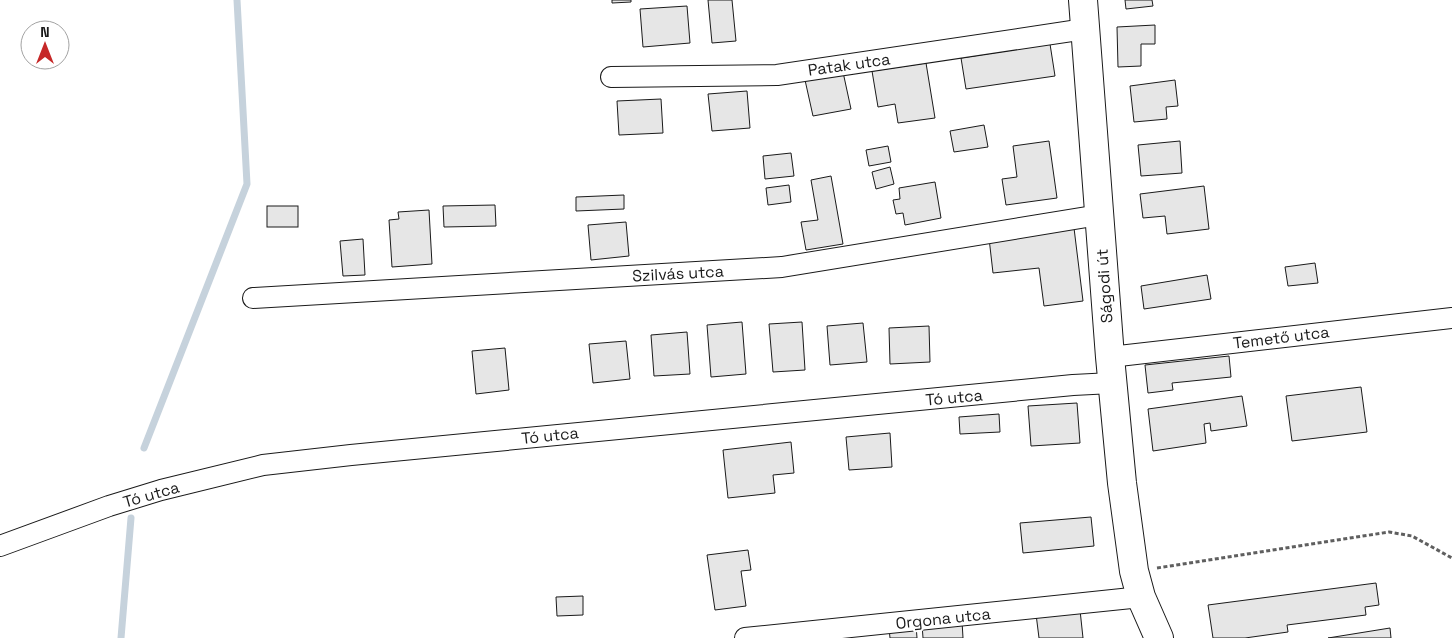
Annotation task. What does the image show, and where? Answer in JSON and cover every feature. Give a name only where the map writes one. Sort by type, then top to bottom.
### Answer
[{"type":"street","name":"Ságodi út","points":[[1083,0],[1111,370],[1122,483],[1134,571],[1141,597],[1159,638]]},
{"type":"street","name":"Patak utca","points":[[611,78],[777,75],[1085,29]]},
{"type":"street","name":"Szilvás utca","points":[[253,298],[782,267],[1099,215]]},
{"type":"street","name":"Temető utca","points":[[1111,370],[1452,318]]},
{"type":"street","name":"Tó utca","points":[[0,546],[109,506],[161,490],[263,465],[1073,385],[1111,370]]},
{"type":"street","name":"Orgona utca","points":[[745,638],[1141,597]]},
{"type":"path","points":[[1134,571],[1389,532],[1412,536],[1452,558]]},
{"type":"building","points":[[612,0],[631,0],[631,2],[612,3]]},
{"type":"building","points":[[708,0],[732,0],[736,41],[712,43]]},
{"type":"building","points":[[1125,0],[1152,0],[1153,6],[1126,9]]},
{"type":"building","points":[[687,6],[690,43],[643,47],[640,9]]},
{"type":"building","points":[[1155,25],[1155,44],[1141,44],[1141,66],[1118,67],[1117,27]]},
{"type":"building","points":[[1050,44],[1055,76],[966,89],[961,58]]},
{"type":"building","points":[[926,63],[935,118],[898,123],[895,104],[878,107],[872,71]]},
{"type":"building","points":[[843,72],[851,109],[813,116],[805,80]]},
{"type":"building","points":[[1175,80],[1178,106],[1166,107],[1167,119],[1134,122],[1130,86]]},
{"type":"building","points":[[747,91],[750,128],[712,131],[708,94]]},
{"type":"building","points":[[661,99],[663,133],[619,135],[617,101]]},
{"type":"building","points":[[984,125],[988,147],[954,152],[950,131]]},
{"type":"building","points":[[1049,141],[1057,198],[1006,205],[1002,179],[1017,177],[1013,146]]},
{"type":"building","points":[[1180,141],[1182,173],[1141,176],[1138,145]]},
{"type":"building","points":[[888,146],[891,162],[869,166],[866,150]]},
{"type":"building","points":[[791,153],[794,176],[765,179],[763,156]]},
{"type":"building","points":[[890,167],[894,184],[876,189],[872,172]]},
{"type":"building","points":[[831,176],[843,244],[806,250],[801,222],[818,220],[811,180]]},
{"type":"building","points":[[935,182],[941,218],[905,225],[903,213],[896,214],[893,200],[900,199],[899,188]]},
{"type":"building","points":[[789,185],[791,202],[768,205],[766,188]]},
{"type":"building","points":[[1204,186],[1209,229],[1167,234],[1165,216],[1143,218],[1140,194]]},
{"type":"building","points":[[624,195],[624,209],[576,211],[576,197]]},
{"type":"building","points":[[495,205],[496,226],[444,227],[443,206]]},
{"type":"building","points":[[267,206],[298,206],[298,227],[267,227]]},
{"type":"building","points":[[429,210],[432,264],[392,267],[389,220],[399,219],[398,212]]},
{"type":"building","points":[[626,222],[629,256],[591,260],[588,225]]},
{"type":"building","points":[[1074,228],[1083,301],[1044,306],[1039,268],[993,273],[989,238]]},
{"type":"building","points":[[363,239],[365,275],[343,276],[340,241]]},
{"type":"building","points":[[1315,263],[1318,283],[1288,286],[1285,267]]},
{"type":"building","points":[[1207,275],[1211,299],[1144,309],[1141,286]]},
{"type":"building","points":[[742,322],[746,374],[711,377],[707,325]]},
{"type":"building","points":[[802,322],[805,370],[773,372],[769,324]]},
{"type":"building","points":[[863,323],[867,362],[830,365],[827,326]]},
{"type":"building","points":[[929,326],[930,362],[890,364],[889,328]]},
{"type":"building","points":[[687,332],[690,374],[654,376],[651,335]]},
{"type":"building","points":[[626,341],[630,379],[593,383],[589,344]]},
{"type":"building","points":[[505,348],[509,390],[476,394],[472,351]]},
{"type":"building","points":[[1229,356],[1231,377],[1172,383],[1173,390],[1148,393],[1145,365]]},
{"type":"building","points":[[1361,387],[1367,432],[1292,441],[1286,396]]},
{"type":"building","points":[[1242,396],[1247,426],[1211,431],[1210,423],[1204,424],[1206,443],[1153,451],[1148,409]]},
{"type":"building","points":[[1077,403],[1080,443],[1031,446],[1028,406]]},
{"type":"building","points":[[999,414],[1000,432],[960,434],[959,417]]},
{"type":"building","points":[[890,433],[892,467],[849,470],[846,437]]},
{"type":"building","points":[[791,442],[794,473],[773,475],[775,493],[728,498],[723,450]]},
{"type":"building","points":[[1091,517],[1094,546],[1023,553],[1020,523]]},
{"type":"building","points":[[748,550],[751,570],[741,571],[746,606],[715,610],[707,555]]},
{"type":"building","points":[[1376,583],[1379,605],[1365,607],[1366,615],[1287,625],[1288,632],[1245,638],[1213,638],[1208,605]]},
{"type":"building","points":[[583,596],[583,615],[557,616],[556,597]]},
{"type":"building","points":[[1080,610],[1083,638],[1039,638],[1036,614]]},
{"type":"building","points":[[962,621],[963,638],[923,638],[922,624]]},
{"type":"building","points":[[916,625],[917,638],[890,638],[889,628]]},
{"type":"building","points":[[1390,628],[1391,638],[1328,638]]},
{"type":"waterway","points":[[144,448],[247,184],[237,0]]},
{"type":"waterway","points":[[121,638],[131,518]]}]
